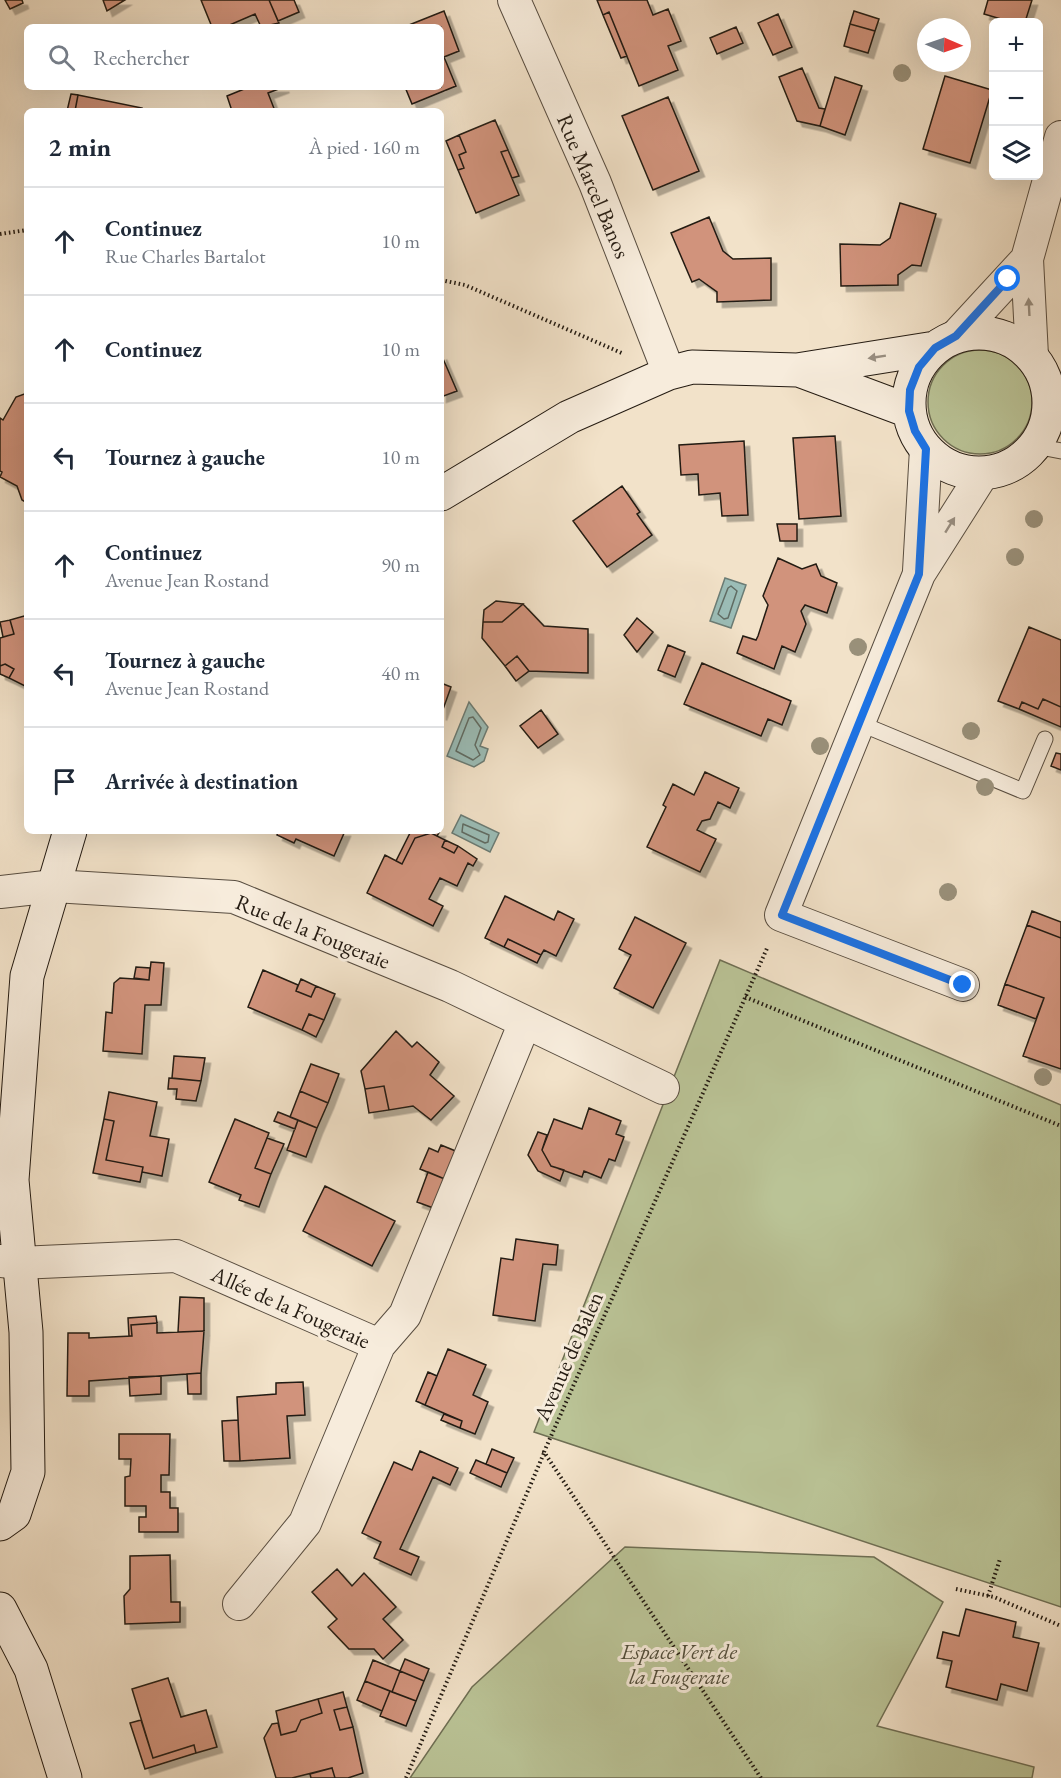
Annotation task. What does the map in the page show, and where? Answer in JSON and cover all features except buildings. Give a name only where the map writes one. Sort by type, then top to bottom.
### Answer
[{"type":"street","name":"Rue Marcel Banos","points":[[514,0],[595,183],[669,373]]},
{"type":"street","points":[[1027,259],[919,367],[910,390],[909,411],[915,431],[926,449],[941,463],[960,471],[983,473],[1004,469],[1049,444],[1046,424],[1050,406],[1048,387],[1027,259],[1061,137]]},
{"type":"street","points":[[444,492],[569,417],[669,373],[692,367],[797,370],[945,342],[980,332],[1004,336],[1045,368]]},
{"type":"street","points":[[797,370],[909,411]]},
{"type":"street","points":[[919,574],[926,449]]},
{"type":"street","points":[[963,985],[782,915],[919,574],[983,473]]},
{"type":"street","points":[[0,1524],[14,1514],[28,1472],[26,1332],[10,1262],[12,1180],[27,976],[69,834]]},
{"type":"street","name":"Rue de la Fougeraie","points":[[0,892],[54,886],[234,897],[450,986],[663,1088]]},
{"type":"street","points":[[379,1345],[405,1315],[525,1022]]},
{"type":"street","name":"Allée de la Fougeraie","points":[[10,1262],[176,1256],[379,1345],[305,1523],[239,1604]]},
{"type":"street","points":[[0,1609],[31,1669],[65,1778]]},
{"type":"lane","points":[[859,723],[1023,791],[1045,739]]},
{"type":"path","points":[[0,234],[24,230]]},
{"type":"path","points":[[444,281],[465,285],[669,373]]},
{"type":"path","name":"Avenue de Balen","points":[[761,1778],[544,1452],[782,915]]},
{"type":"path","points":[[745,997],[1061,1126]]},
{"type":"path","points":[[406,1778],[544,1452]]},
{"type":"path","points":[[988,1596],[1000,1559]]},
{"type":"path","points":[[956,1589],[988,1596],[1061,1626]]},
{"type":"green space","points":[[980,350],[1000,354],[1009,359],[1023,373],[1028,382],[1032,402],[1028,422],[1023,431],[1009,445],[1000,450],[980,454],[960,450],[951,445],[937,431],[932,422],[928,402],[932,382],[937,373],[951,359],[960,354]]},
{"type":"green space","points":[[720,960],[1061,1105],[1061,1607],[534,1432]]},
{"type":"green space","name":"Espace Vert de la Fougeraie","points":[[625,1547],[874,1557],[943,1602],[877,1726],[1034,1767],[1032,1778],[410,1778],[472,1687]]},
{"type":"water","points":[[725,578],[746,585],[731,628],[710,621]]},
{"type":"water","points":[[469,702],[488,727],[480,746],[488,749],[484,761],[474,767],[447,756]]},
{"type":"water","points":[[461,815],[499,833],[490,852],[452,833]]},
{"type":"route","points":[[963,985],[782,915],[919,574],[926,449],[915,431],[909,411],[910,390],[919,367],[935,348],[956,336],[1008,279]]}]
